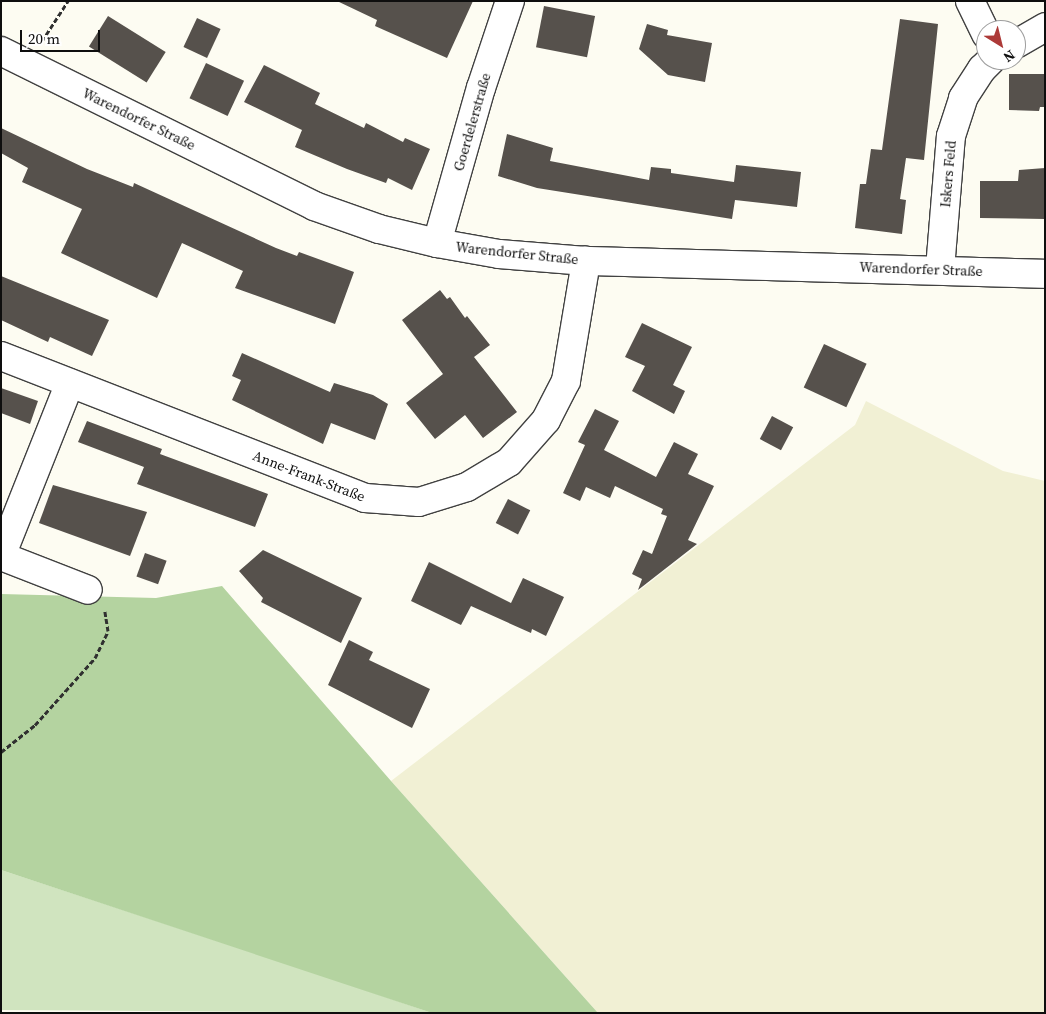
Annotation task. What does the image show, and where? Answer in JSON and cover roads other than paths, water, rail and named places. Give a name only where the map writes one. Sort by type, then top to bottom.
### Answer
[{"type":"street","name":"Goerdelerstraße","points":[[438,243],[484,80],[510,1]]},
{"type":"street","points":[[970,1],[979,20]]},
{"type":"street","points":[[1026,38],[1045,27]]},
{"type":"street","name":"Warendorfer Straße","points":[[1,51],[314,206],[379,229],[438,243],[499,254],[586,261],[940,269],[1045,274]]},
{"type":"street","name":"Iskers Feld","points":[[940,269],[951,136],[963,98],[981,70]]},
{"type":"street","name":"Anne-Frank-Straße","points":[[1,356],[365,498],[419,502],[467,487],[509,462],[546,420],[566,381],[586,261]]},
{"type":"street","points":[[70,383],[1,556],[88,590]]}]
